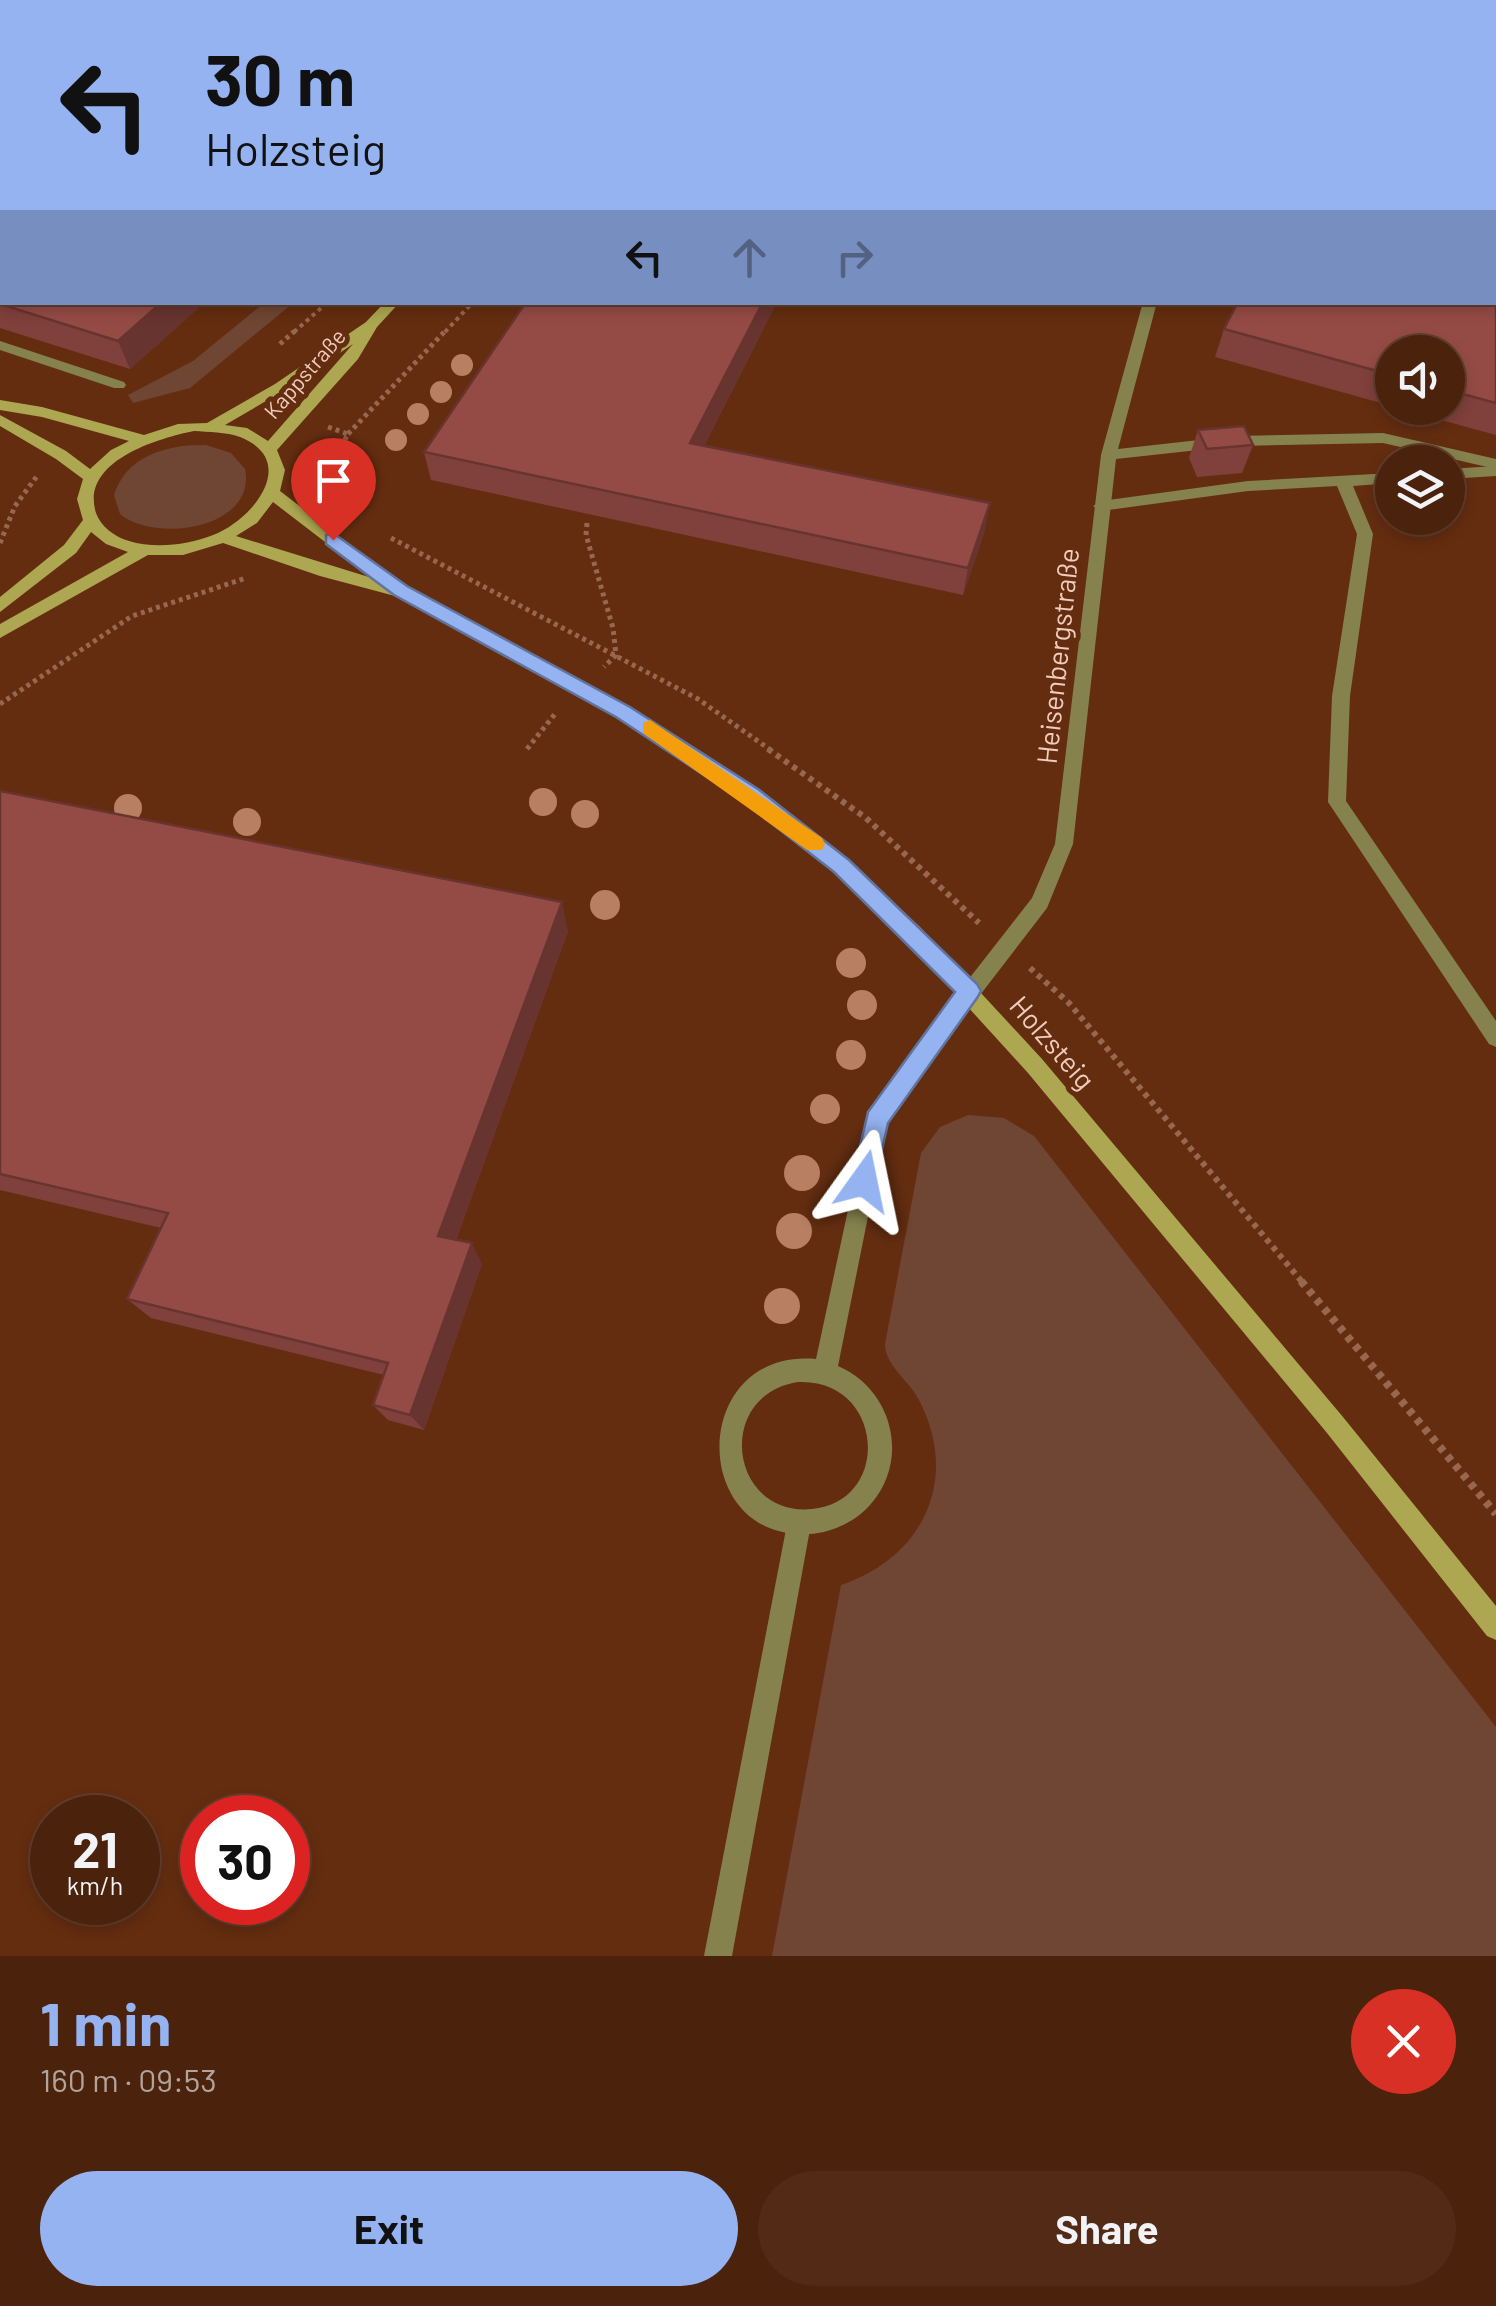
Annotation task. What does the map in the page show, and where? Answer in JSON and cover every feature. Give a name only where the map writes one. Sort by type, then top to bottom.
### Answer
[{"type":"street","name":"Kappstraße","points":[[269,449],[353,356],[390,305]]},
{"type":"street","name":"Heisenbergstraße","points":[[825,1371],[877,1120],[969,991],[1040,902],[1064,844],[1109,454],[1149,305]]},
{"type":"street","name":"Kappstraße","points":[[212,426],[280,387],[372,325]]},
{"type":"street","points":[[0,345],[119,385]]},
{"type":"street","points":[[0,406],[42,412],[141,439]]},
{"type":"street","points":[[0,420],[61,455],[92,479]]},
{"type":"street","points":[[212,426],[245,433],[269,449],[278,470],[274,495],[255,518],[224,538],[184,550],[144,550],[112,540],[91,521],[86,501],[92,479],[112,457],[141,439],[176,428],[212,426]]},
{"type":"street","points":[[1109,454],[1235,441],[1384,438],[1496,468]]},
{"type":"street","points":[[1465,472],[1496,468]]},
{"type":"street","points":[[1101,506],[1248,486],[1375,479]]},
{"type":"street","points":[[1343,481],[1365,534],[1341,696],[1337,802],[1496,1038]]},
{"type":"street","name":"Holzsteig","points":[[274,495],[400,591],[653,730],[798,830],[884,904],[969,991],[1322,1410],[1496,1627]]},
{"type":"street","points":[[0,606],[61,557],[91,521]]},
{"type":"street","name":"Holzsteig","points":[[224,538],[400,591]]},
{"type":"street","points":[[0,632],[144,550]]},
{"type":"street","points":[[795,1368],[825,1371],[852,1386],[872,1412],[880,1443],[876,1475],[858,1503],[831,1520],[799,1524],[768,1514],[744,1491],[731,1460],[731,1428],[744,1398],[767,1378],[795,1368]]},
{"type":"street","points":[[718,1956],[799,1524]]},
{"type":"path","points":[[348,434],[470,305]]},
{"type":"path","points":[[527,749],[616,655],[613,628],[586,535],[587,523]]},
{"type":"path","points":[[0,704],[132,616],[255,574],[278,556]]},
{"type":"shaded area","points":[[262,305],[291,305],[190,388],[133,403],[128,395],[193,361]]},
{"type":"shaded area","points":[[206,445],[231,453],[245,469],[245,489],[236,505],[220,517],[179,529],[136,523],[120,514],[114,495],[128,470],[139,461],[164,450]]},
{"type":"shaded area","points":[[968,1115],[1004,1118],[1034,1136],[1496,1727],[1496,1956],[772,1956],[841,1585],[869,1573],[893,1556],[926,1513],[934,1488],[936,1460],[931,1431],[916,1395],[889,1360],[885,1344],[921,1153],[940,1127]]},
{"type":"building","points":[[3,305],[159,305],[118,341]]},
{"type":"building","points":[[524,305],[761,305],[690,443],[990,503],[968,568],[424,452]]},
{"type":"building","points":[[1236,305],[1496,305],[1496,403],[1465,395],[1465,335],[1375,335],[1375,370],[1224,329]]},
{"type":"building","points":[[1244,426],[1253,445],[1207,449],[1198,430]]},
{"type":"building","points":[[0,791],[562,902],[438,1236],[472,1243],[410,1415],[373,1405],[388,1363],[127,1299],[168,1213],[0,1174]]},
{"type":"slow traffic","points":[[650,728],[750,795],[814,844]]},
{"type":"route","points":[[333,540],[378,570],[400,591],[548,668],[653,730],[750,795],[842,866],[969,991],[877,1120],[864,1181]]}]
